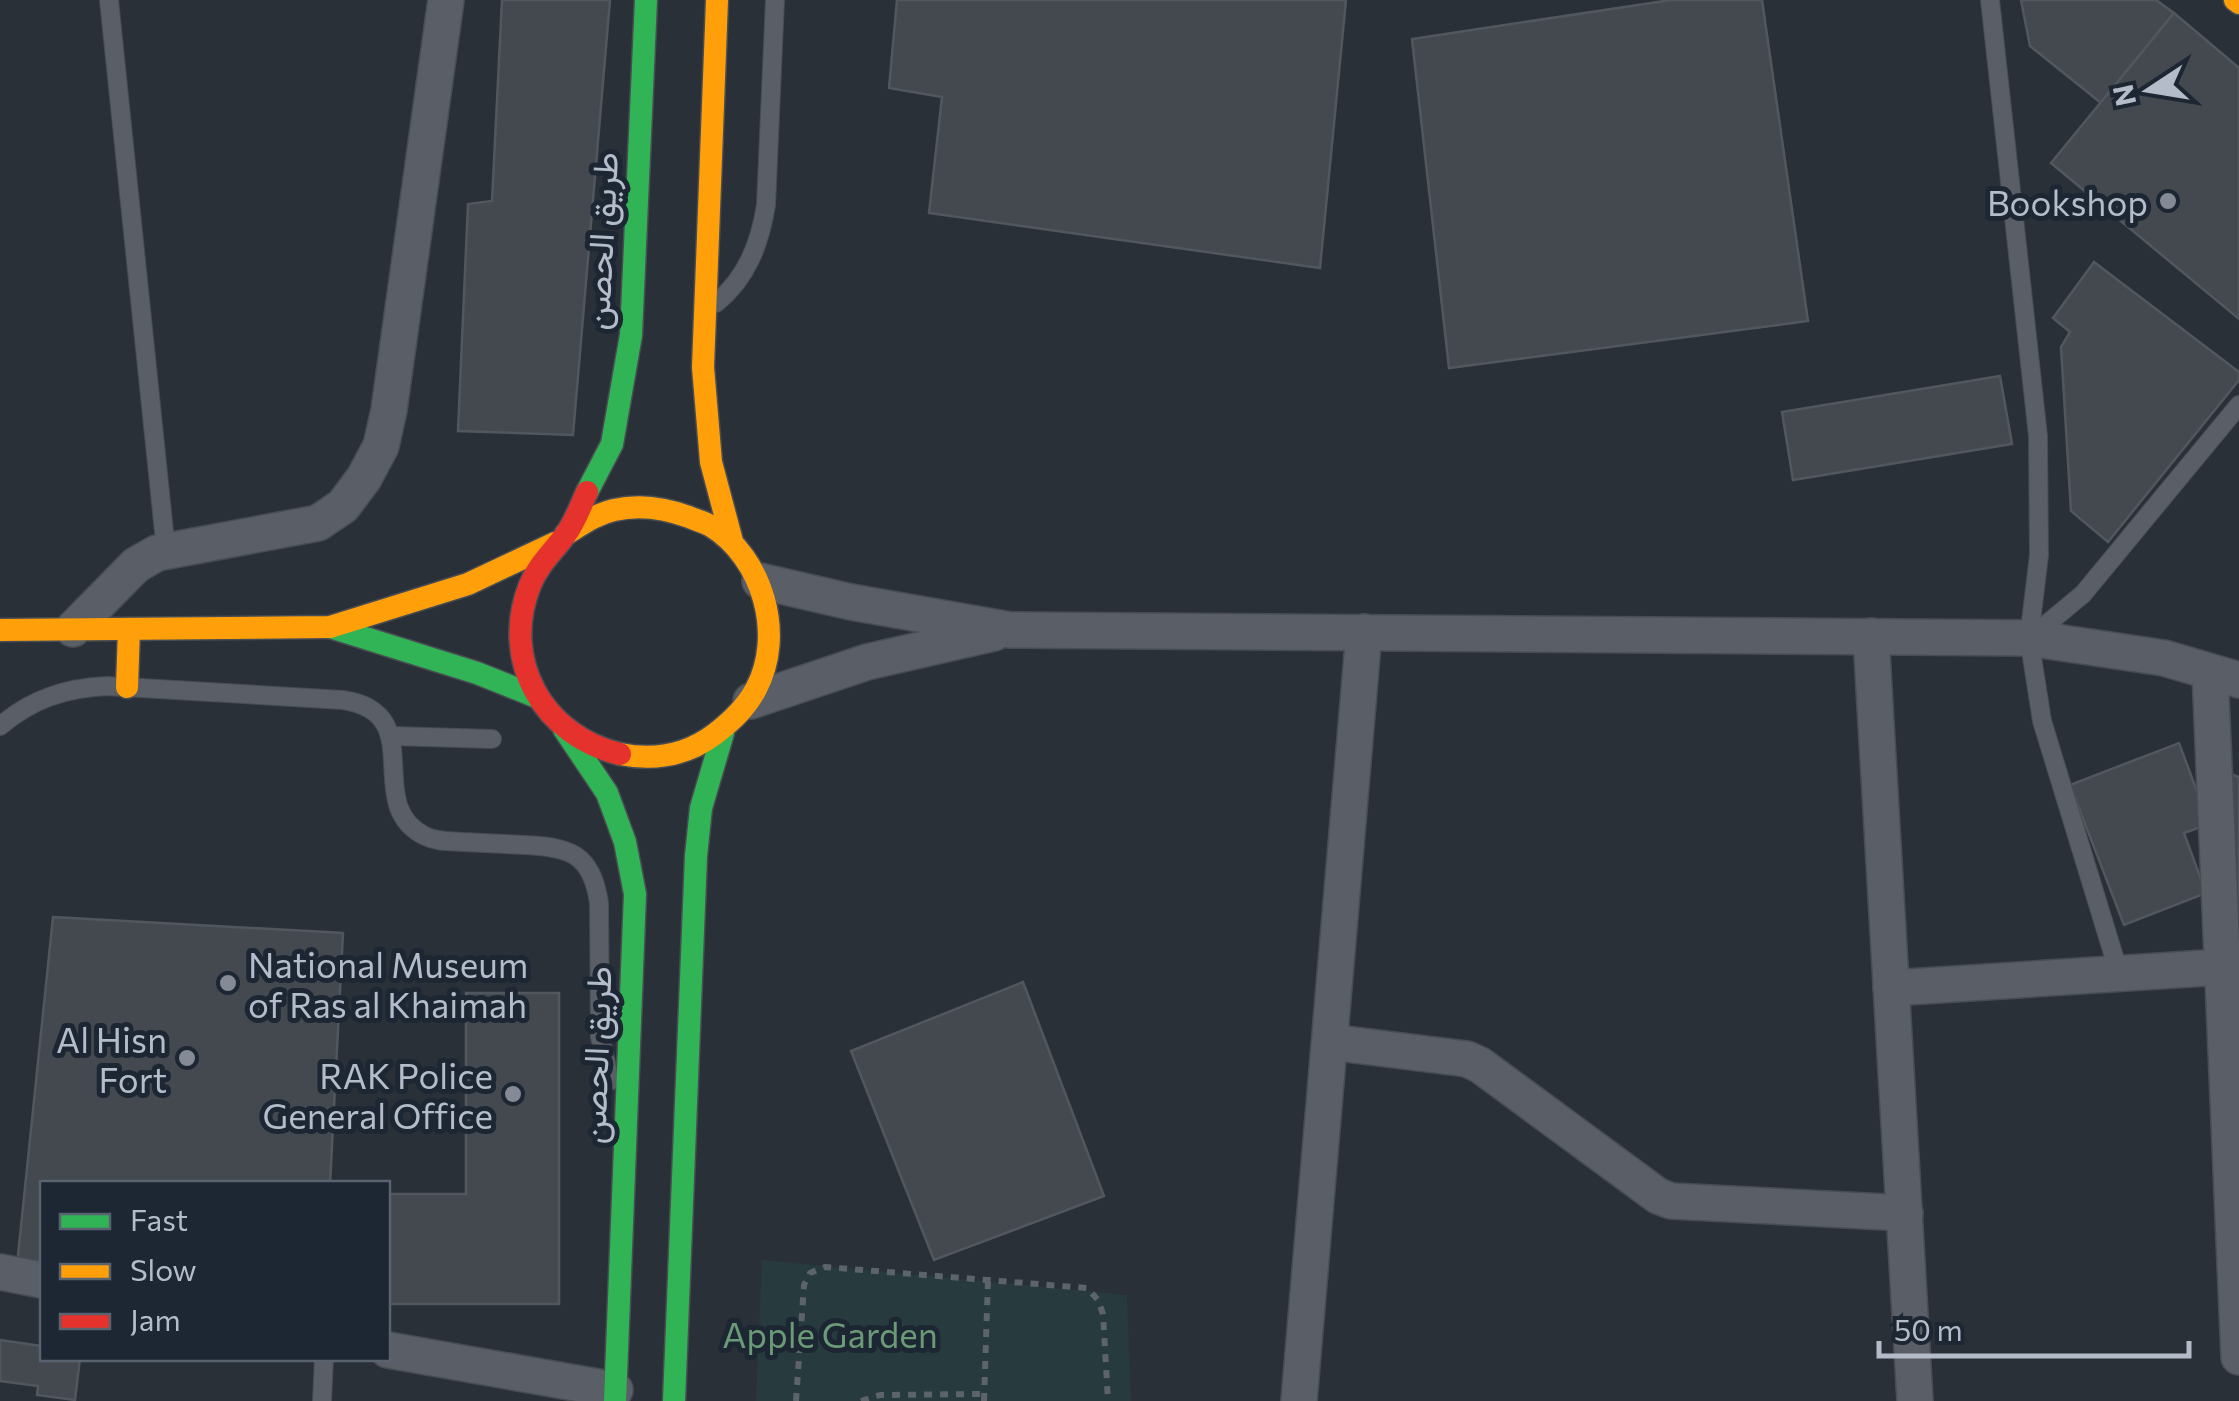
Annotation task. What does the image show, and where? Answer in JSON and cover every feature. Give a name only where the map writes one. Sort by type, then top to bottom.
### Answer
[{"type":"street","points":[[73,629],[136,565],[157,553],[318,523],[344,506],[364,478],[381,446],[394,374],[446,0]]},
{"type":"street","name":"طريق الحصن","points":[[561,539],[612,444],[631,336],[646,0]]},
{"type":"street","points":[[718,0],[703,366],[711,462],[732,541]]},
{"type":"street","points":[[330,628],[468,584],[561,539],[606,512],[650,506],[694,516],[732,541],[748,560],[760,580],[770,621],[767,663],[751,701],[722,732],[685,753],[643,759],[601,751],[564,730],[537,697],[522,658],[520,617],[532,578],[561,539]]},
{"type":"street","points":[[760,580],[851,602],[1010,630],[2029,638],[2164,658],[2224,676],[2222,968],[2239,1358]]},
{"type":"street","points":[[0,630],[330,628],[477,673],[537,697]]},
{"type":"street","points":[[126,686],[129,629]]},
{"type":"street","points":[[751,701],[868,662],[1010,630]]},
{"type":"street","points":[[1299,1401],[1364,632]]},
{"type":"street","points":[[1871,636],[1915,1401]]},
{"type":"street","name":"طريق الحصن","points":[[564,730],[607,793],[625,842],[635,894],[615,1396]]},
{"type":"street","points":[[674,1401],[696,856],[701,808],[722,732]]},
{"type":"street","points":[[1891,988],[2222,968]]},
{"type":"street","points":[[1330,1042],[1466,1059],[1480,1065],[1671,1202],[1904,1213]]},
{"type":"street","points":[[0,1272],[40,1280]]},
{"type":"street","points":[[390,1350],[615,1396]]},
{"type":"lane","points":[[109,0],[166,551]]},
{"type":"lane","points":[[704,312],[740,278],[762,231],[775,0]]},
{"type":"lane","points":[[1990,0],[2038,436],[2039,555],[2029,638],[2042,721],[2119,974]]},
{"type":"lane","points":[[2029,638],[2083,594],[2239,404]]},
{"type":"lane","points":[[0,726],[40,699],[84,687],[126,686],[358,702],[373,709],[392,736],[396,804],[416,832],[432,840],[449,842],[548,846],[569,850],[586,863],[596,882],[599,903],[603,1058],[627,1114]]},
{"type":"lane","points":[[392,736],[492,739]]},
{"type":"lane","points":[[322,1401],[324,1361]]},
{"type":"path","points":[[796,1401],[804,1285],[810,1272],[825,1267],[1087,1288],[1098,1300],[1103,1314],[1108,1401]]},
{"type":"path","points":[[861,1401],[880,1395],[984,1397],[988,1279]]},
{"type":"green space","name":"Apple Garden","points":[[762,1260],[1127,1295],[1131,1401],[756,1401]]},
{"type":"building","points":[[502,0],[610,0],[573,435],[458,431],[468,204],[492,201]]},
{"type":"building","points":[[897,0],[1346,0],[1320,268],[929,213],[942,97],[889,88]]},
{"type":"building","points":[[1671,0],[1762,0],[1808,321],[1449,368],[1412,39]]},
{"type":"building","points":[[2021,0],[2156,0],[2174,13],[2101,103],[2030,46]]},
{"type":"building","name":"Bookshop","points":[[2174,13],[2239,68],[2239,319],[2051,163]]},
{"type":"building","points":[[2094,262],[2239,372],[2239,380],[2108,542],[2071,511],[2061,347],[2070,332],[2053,318]]},
{"type":"building","points":[[2000,376],[2012,444],[1793,480],[1782,412]]},
{"type":"building","points":[[2179,743],[2209,824],[2184,833],[2206,893],[2124,925],[2070,785]]},
{"type":"building","points":[[2228,773],[2239,777],[2239,913]]},
{"type":"building","name":"Al Hisn Fort","points":[[53,917],[343,933],[330,1181],[40,1181],[40,1270],[17,1265]]},
{"type":"building","points":[[1023,982],[1104,1196],[934,1260],[851,1051]]},
{"type":"building","name":"RAK Police General Office","points":[[466,993],[559,993],[559,1304],[390,1304],[390,1194],[466,1194]]},
{"type":"building","points":[[0,1340],[40,1346],[40,1361],[80,1361],[75,1400],[37,1395],[38,1386],[0,1381]]},
{"type":"traffic: fast","points":[[587,492],[612,444],[631,335],[646,0]]},
{"type":"traffic: fast","points":[[330,627],[477,673],[537,697]]},
{"type":"traffic: fast","points":[[564,729],[607,793],[625,842],[635,894],[615,1401]]},
{"type":"traffic: fast","points":[[674,1401],[696,856],[701,808],[723,733]]},
{"type":"traffic: slow","points":[[717,0],[703,367],[711,462],[732,541]]},
{"type":"traffic: slow","points":[[2235,0],[2239,3]]},
{"type":"traffic: slow","points":[[566,534],[601,514],[624,508],[680,514],[711,526],[729,540],[756,577],[764,599],[769,645],[765,668],[738,714],[704,741],[682,751],[646,757],[620,754]]},
{"type":"traffic: slow","points":[[0,630],[330,627],[468,584],[555,543]]},
{"type":"traffic: slow","points":[[127,687],[129,629]]},
{"type":"traffic: jam","points":[[587,492],[569,529],[530,585],[522,613],[521,641],[525,667],[550,712],[569,731],[620,754]]},
{"type":"place","name":"Bookshop","points":[[2168,201]]},
{"type":"place","name":"National Museum of Ras al Khaimah","points":[[228,983]]},
{"type":"place","name":"Al Hisn Fort","points":[[187,1058]]},
{"type":"place","name":"RAK Police General Office","points":[[513,1094]]}]
